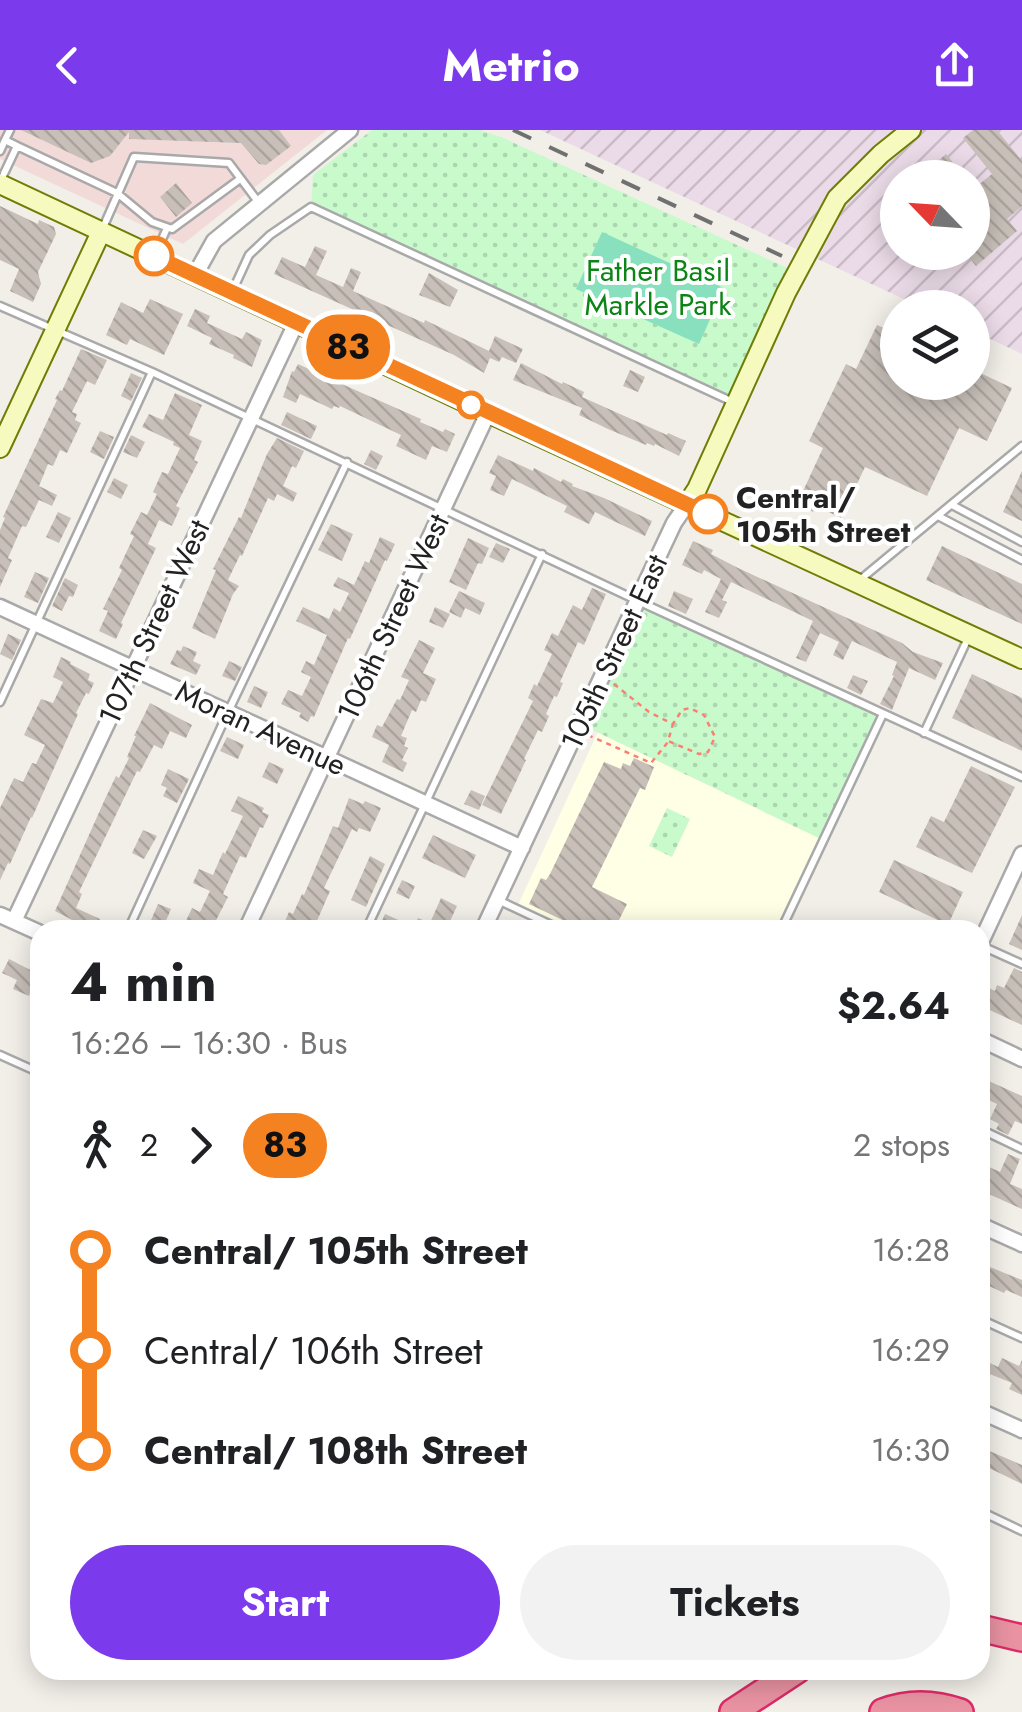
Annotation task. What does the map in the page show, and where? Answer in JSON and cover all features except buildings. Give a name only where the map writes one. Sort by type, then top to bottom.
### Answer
[{"type":"highway","points":[[990,1630],[1020,1637]]},
{"type":"highway","points":[[733,1712],[780,1680]]},
{"type":"highway","points":[[884,1712],[906,1705],[933,1705],[960,1712]]},
{"type":"main road","name":"105th Street East","points":[[687,504],[796,272],[838,198],[910,130]]},
{"type":"main road","points":[[0,183],[1022,659]]},
{"type":"main road","points":[[0,448],[101,232]]},
{"type":"street","points":[[195,275],[214,241],[350,130]]},
{"type":"street","name":"107th Street West","points":[[7,918],[133,668],[296,323]]},
{"type":"street","name":"106th Street West","points":[[251,920],[488,413]]},
{"type":"street","name":"105th Street East","points":[[488,920],[674,523],[687,504]]},
{"type":"street","name":"Moran Avenue","points":[[0,607],[522,848]]},
{"type":"street","points":[[990,924],[1020,864]]},
{"type":"street","points":[[7,918],[30,928]]},
{"type":"street","points":[[990,1044],[1022,1058]]},
{"type":"street","points":[[990,1230],[1022,1244]]},
{"type":"street","points":[[990,1416],[1022,1430]]},
{"type":"lane","points":[[0,151],[10,130]]},
{"type":"lane","points":[[5,140],[118,193],[152,222],[167,228],[176,228],[240,179]]},
{"type":"lane","points":[[0,183],[17,146]]},
{"type":"lane","points":[[101,232],[134,157],[228,163],[259,203]]},
{"type":"lane","points":[[232,292],[248,255],[311,207],[736,404]]},
{"type":"lane","points":[[154,256],[167,228]]},
{"type":"lane","points":[[0,306],[152,372],[1022,777]]},
{"type":"lane","points":[[0,702],[152,372]]},
{"type":"lane","points":[[856,582],[1022,446]]},
{"type":"lane","points":[[133,920],[347,462]]},
{"type":"lane","points":[[952,505],[1022,542]]},
{"type":"lane","points":[[938,516],[1022,560]]},
{"type":"lane","points":[[371,920],[542,554]]},
{"type":"lane","points":[[924,733],[969,635]]},
{"type":"lane","points":[[786,920],[882,714]]},
{"type":"lane","points":[[498,900],[541,920]]},
{"type":"lane","points":[[990,949],[1022,964]]},
{"type":"lane","points":[[0,1055],[30,1069]]},
{"type":"lane","points":[[990,1135],[1022,1150]]},
{"type":"lane","points":[[990,1323],[1022,1338]]},
{"type":"lane","points":[[990,1516],[1022,1531]]},
{"type":"path","points":[[615,684],[650,712],[673,724]]},
{"type":"path","points":[[590,736],[651,763],[668,741],[682,710],[690,708],[704,715],[715,737],[708,752],[699,754],[668,741]]},
{"type":"shaded area","points":[[0,130],[327,130],[183,244],[0,159]]},
{"type":"shaded area","points":[[540,130],[1022,130],[1022,354],[990,339],[990,290],[884,290]]},
{"type":"shaded area","points":[[598,732],[822,836],[783,920],[550,920],[518,905]]},
{"type":"green space","name":"Father Basil Markle Park","points":[[372,130],[480,130],[501,137],[796,272],[736,404],[311,207],[313,175]]},
{"type":"green space","points":[[602,232],[724,288],[699,344],[576,289]]},
{"type":"green space","points":[[636,605],[883,714],[823,840],[580,724]]},
{"type":"green space","points":[[667,808],[690,819],[672,857],[649,846]]},
{"type":"railway","points":[[513,130],[782,256]]},
{"type":"bus line","name":"83","points":[[154,256],[708,514]]},
{"type":"place","name":"Central/ 105th Street","points":[[708,514]]}]
